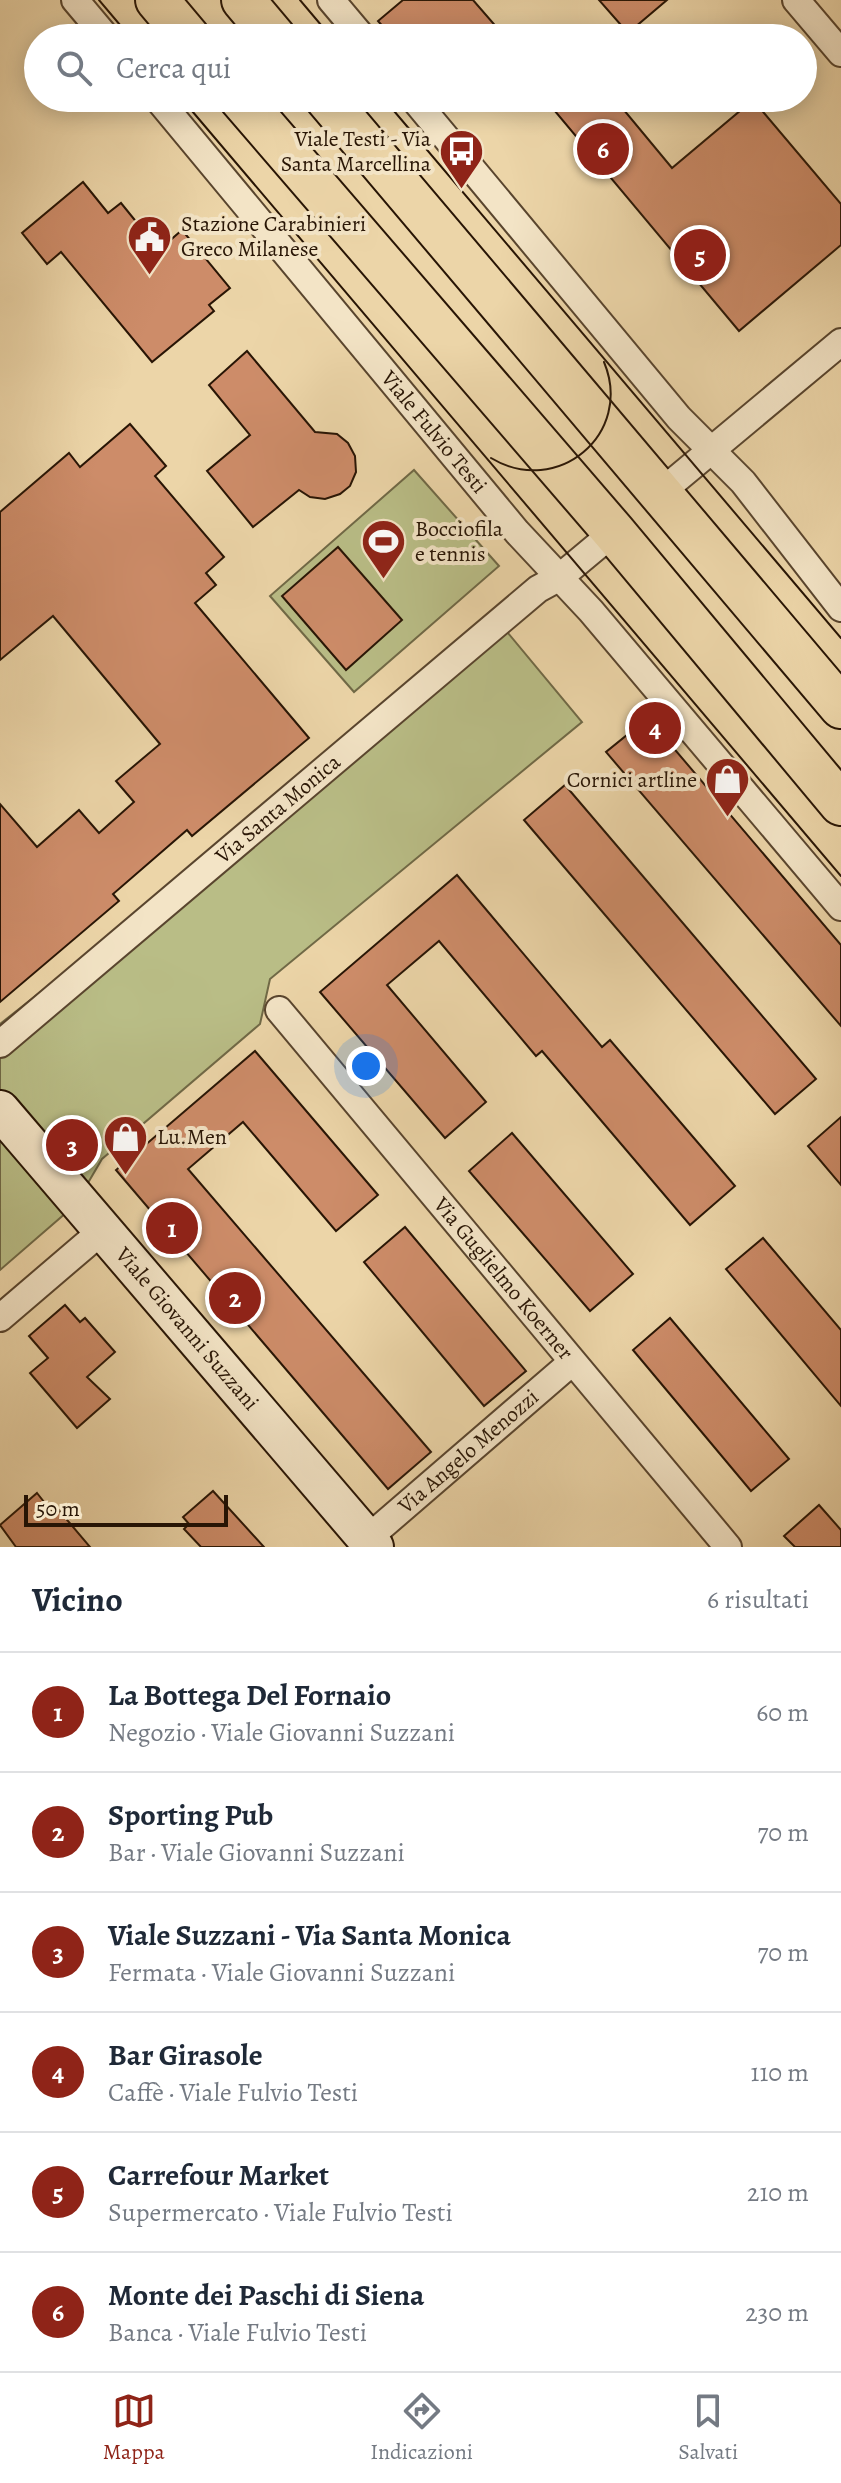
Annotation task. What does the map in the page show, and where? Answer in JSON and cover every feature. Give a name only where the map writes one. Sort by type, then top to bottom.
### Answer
[{"type":"main road","points":[[157,0],[177,24]]},
{"type":"main road","points":[[243,0],[263,24]]},
{"type":"main road","points":[[252,112],[614,532],[841,804]]},
{"type":"main road","points":[[338,112],[841,707]]},
{"type":"main road","points":[[614,532],[660,493]]},
{"type":"street","points":[[75,0],[95,24]]},
{"type":"street","points":[[796,0],[816,24]]},
{"type":"street","points":[[337,2],[353,24]]},
{"type":"street","points":[[817,25],[841,53]]},
{"type":"street","name":"Viale Fulvio Testi","points":[[169,112],[301,270],[332,313],[517,532],[560,577],[841,907]]},
{"type":"street","points":[[425,112],[679,418],[743,482],[841,608]]},
{"type":"street","points":[[660,493],[841,342]]},
{"type":"street","name":"Via Santa Monica","points":[[0,1044],[538,589],[560,577],[614,532]]},
{"type":"street","name":"Via Guglielmo Koerner","points":[[279,1010],[571,1363],[728,1547]]},
{"type":"street","name":"Viale Giovanni Suzzani","points":[[0,1110],[370,1543]]},
{"type":"street","points":[[0,1318],[103,1230]]},
{"type":"street","name":"Via Angelo Menozzi","points":[[370,1543],[571,1363]]},
{"type":"green space","name":"Bocciofila e tennis","points":[[414,470],[499,566],[354,692],[270,596]]},
{"type":"green space","points":[[503,627],[582,722],[270,979],[260,1024],[102,1159],[75,1205],[0,1270],[0,1024]]},
{"type":"building","points":[[403,0],[473,0],[494,24],[381,24],[378,21]]},
{"type":"building","points":[[599,0],[667,0],[639,24],[620,24]]},
{"type":"building","points":[[556,112],[626,112],[672,168],[739,112],[763,112],[841,204],[841,245],[739,331]]},
{"type":"building","name":"Stazione Carabinieri Greco Milanese","points":[[83,182],[108,213],[121,203],[159,250],[182,230],[230,288],[209,305],[214,311],[152,362],[61,252],[47,264],[22,233]]},
{"type":"building","points":[[247,351],[315,432],[337,434],[348,443],[355,456],[356,472],[350,486],[340,494],[325,499],[310,497],[299,490],[253,527],[207,471],[250,435],[209,385]]},
{"type":"building","points":[[130,424],[166,466],[155,476],[224,557],[206,573],[216,585],[195,603],[309,738],[192,836],[187,830],[113,894],[119,901],[0,1002],[0,804],[37,847],[79,810],[99,833],[134,802],[116,781],[160,744],[53,616],[0,660],[0,512],[69,453],[80,467]]},
{"type":"building","points":[[338,547],[402,620],[346,670],[282,596]]},
{"type":"building","points":[[648,718],[841,945],[841,1026],[606,752]]},
{"type":"building","points":[[565,785],[816,1079],[775,1114],[524,820]]},
{"type":"building","points":[[457,875],[602,1047],[610,1040],[735,1186],[690,1225],[542,1051],[536,1056],[439,941],[387,985],[486,1102],[445,1138],[320,992]]},
{"type":"building","points":[[255,1051],[378,1195],[336,1231],[243,1122],[188,1169],[431,1452],[388,1489],[116,1170]]},
{"type":"building","points":[[841,1117],[841,1185],[808,1146]]},
{"type":"building","points":[[512,1133],[633,1274],[590,1311],[469,1171]]},
{"type":"building","points":[[405,1227],[526,1371],[484,1406],[364,1262]]},
{"type":"building","points":[[763,1238],[841,1330],[841,1406],[726,1269]]},
{"type":"building","points":[[65,1305],[80,1322],[85,1318],[115,1352],[87,1377],[110,1399],[77,1428],[30,1373],[48,1358],[29,1336]]},
{"type":"building","points":[[670,1318],[789,1459],[751,1491],[633,1350]]},
{"type":"building","points":[[213,1491],[264,1547],[201,1547],[184,1529],[189,1524],[183,1517]]},
{"type":"building","points":[[37,1493],[52,1512],[57,1508],[90,1547],[16,1547],[0,1525]]},
{"type":"building","points":[[819,1505],[841,1530],[841,1547],[795,1547],[784,1536]]},
{"type":"tram line","points":[[99,0],[119,24]]},
{"type":"tram line","points":[[300,0],[320,24]]},
{"type":"tram line","points":[[193,112],[841,876]]},
{"type":"tram line","points":[[395,112],[841,638]]},
{"type":"tram line","points":[[491,458],[516,468],[541,470],[564,464],[584,452],[599,435],[608,413],[610,388],[604,362]]},
{"type":"place","name":"Monte dei Paschi di Siena","points":[[603,149]]},
{"type":"place","name":"Viale Testi - Via Santa Marcellina","points":[[462,191]]},
{"type":"place","name":"Carrefour Market","points":[[700,255]]},
{"type":"place","name":"Stazione Carabinieri Greco Milanese","points":[[150,276]]},
{"type":"place","name":"Bocciofila e tennis","points":[[384,581]]},
{"type":"place","name":"Bar Girasole","points":[[655,728]]},
{"type":"place","name":"Cornici artline","points":[[728,819]]},
{"type":"place","name":"Viale Suzzani - Via Santa Monica","points":[[72,1145]]},
{"type":"place","name":"Lu.Men","points":[[126,1176]]},
{"type":"place","name":"La Bottega Del Fornaio","points":[[172,1228]]},
{"type":"place","name":"Sporting Pub","points":[[235,1298]]}]
